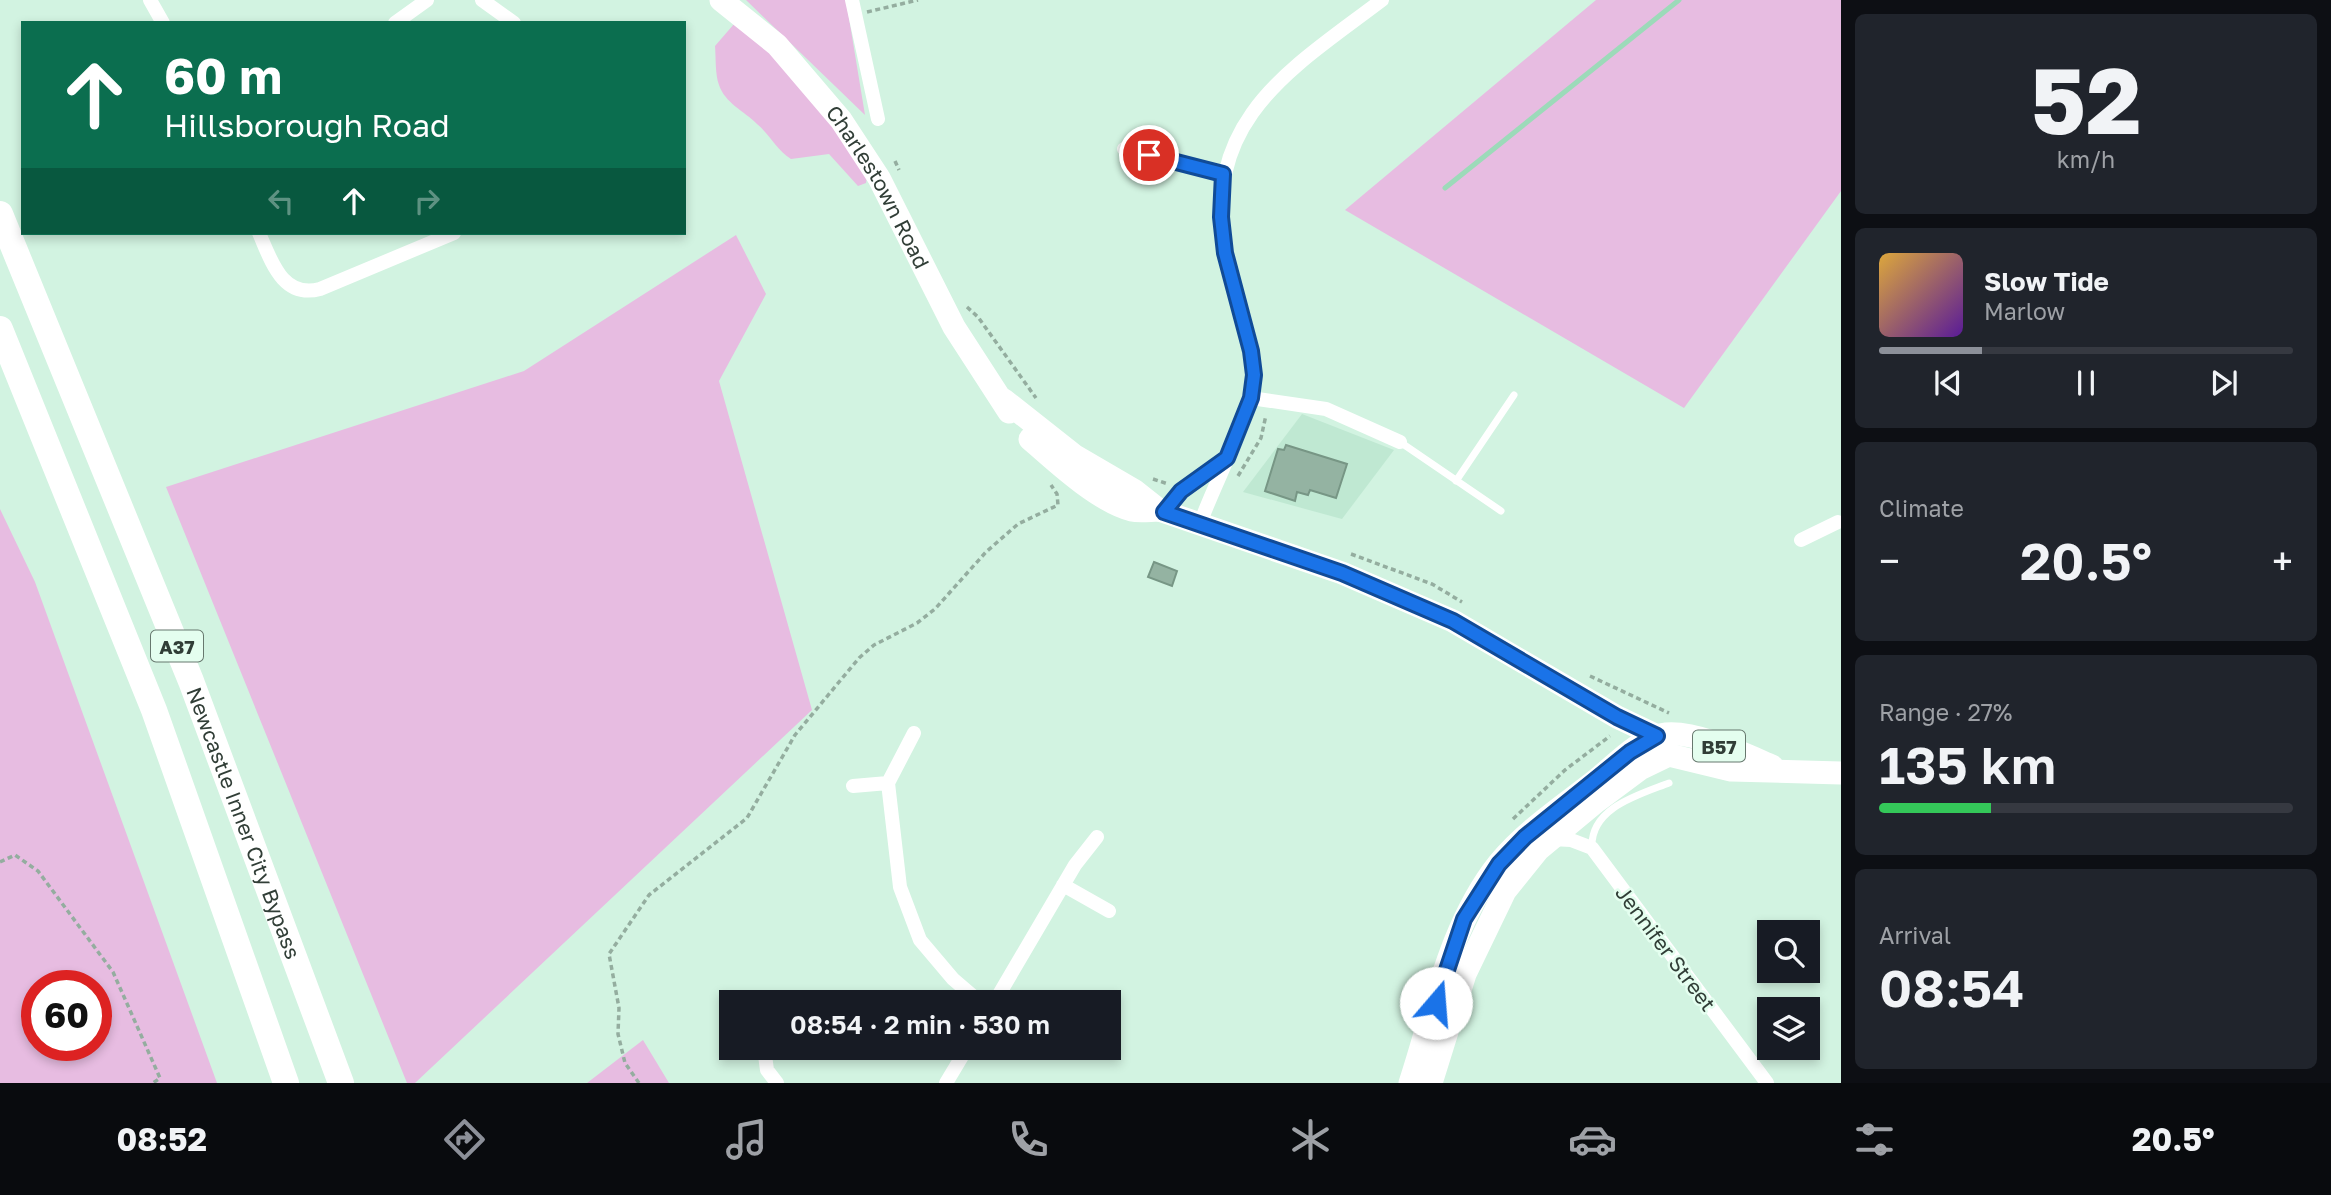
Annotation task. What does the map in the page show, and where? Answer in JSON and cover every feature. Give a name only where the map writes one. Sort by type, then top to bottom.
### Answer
[{"type":"highway","name":"Newcastle Inner City Bypass","points":[[0,214],[191,681],[341,1083]]},
{"type":"highway","name":"A37","points":[[0,329],[154,710],[286,1083]]},
{"type":"highway","points":[[0,359],[84,535]]},
{"type":"main road","name":"Charlestown Road","points":[[721,0],[777,45],[841,120],[879,178],[954,327],[1030,439],[1072,477],[1133,511],[1161,511],[1200,524],[1342,573],[1453,621],[1670,750],[1731,770],[1778,769],[1841,773]]},
{"type":"main road","name":"Charlestown Road","points":[[1670,750],[1681,735],[1740,752],[1778,769]]},
{"type":"main road","name":"B57","points":[[1431,1083],[1465,974],[1492,914],[1518,872],[1550,839],[1640,769],[1670,750]]},
{"type":"main road","points":[[1410,1083],[1464,919],[1499,864],[1525,837],[1630,752],[1670,750]]},
{"type":"street","points":[[150,0],[162,21]]},
{"type":"street","points":[[398,21],[427,0]]},
{"type":"street","points":[[482,0],[511,21]]},
{"type":"street","name":"Charlestown Road","points":[[852,0],[878,119]]},
{"type":"street","points":[[1200,524],[1251,398],[1254,375],[1249,338],[1225,253],[1221,217],[1223,174],[1234,144],[1254,107],[1277,82],[1382,0]]},
{"type":"street","points":[[1124,149],[1223,174]]},
{"type":"street","points":[[260,235],[282,280],[302,292],[344,280],[449,235]]},
{"type":"street","points":[[1251,398],[1326,409],[1401,442]]},
{"type":"street","points":[[1161,511],[1181,491],[1227,458]]},
{"type":"street","points":[[1801,540],[1840,520]]},
{"type":"street","points":[[914,733],[888,783],[900,887],[909,917],[920,940],[933,959],[967,990]]},
{"type":"street","points":[[853,786],[888,783]]},
{"type":"street","points":[[1002,990],[1063,885],[1097,837]]},
{"type":"street","points":[[1550,839],[1571,840],[1592,848]]},
{"type":"street","name":"Jennifer Street","points":[[1592,848],[1767,1083]]},
{"type":"street","points":[[1063,885],[1109,911]]},
{"type":"street","points":[[766,1060],[767,1070],[777,1083]]},
{"type":"street","points":[[946,1083],[960,1060]]},
{"type":"lane","points":[[1456,481],[1514,395]]},
{"type":"lane","points":[[1401,442],[1501,512]]},
{"type":"lane","points":[[1592,848],[1595,824],[1610,811],[1669,783]]},
{"type":"path","points":[[855,15],[918,0]]},
{"type":"path","points":[[968,308],[1042,406]]},
{"type":"path","points":[[1233,482],[1261,438],[1268,416]]},
{"type":"path","points":[[1150,478],[1168,484]]},
{"type":"path","points":[[639,1083],[625,1063],[618,1034],[618,998],[609,963],[609,954],[617,940],[655,890],[747,818],[795,734],[859,659],[874,645],[917,623],[935,609],[986,552],[1018,524],[1058,505],[1057,494],[1047,481]]},
{"type":"path","points":[[1635,701],[1681,718]]},
{"type":"path","points":[[0,862],[15,855],[38,871],[113,972],[164,1083]]},
{"type":"path","points":[[153,1083],[160,1078]]},
{"type":"shaded area","points":[[746,0],[846,0],[865,115]]},
{"type":"shaded area","points":[[1596,0],[1841,0],[1841,191],[1684,408],[1345,210]]},
{"type":"shaded area","points":[[734,24],[773,51],[808,87],[867,177],[866,183],[858,186],[829,154],[791,159],[726,97],[718,81],[715,46]]},
{"type":"shaded area","points":[[736,235],[766,294],[719,381],[812,710],[415,1083],[407,1083],[166,487],[524,371]]},
{"type":"shaded area","points":[[1302,414],[1394,450],[1342,519],[1243,492]]},
{"type":"shaded area","points":[[0,509],[35,582],[217,1083],[0,1083]]},
{"type":"shaded area","points":[[643,1040],[669,1083],[587,1083]]},
{"type":"building","points":[[1286,445],[1347,464],[1336,498],[1310,490],[1308,495],[1297,492],[1295,501],[1265,491],[1278,449],[1284,450]]},
{"type":"building","points":[[1154,562],[1177,571],[1172,586],[1148,577]]},
{"type":"waterway","points":[[1445,188],[1679,0]]},
{"type":"route","points":[[1149,155],[1223,174],[1221,217],[1225,253],[1247,326],[1254,375],[1251,398],[1227,458],[1181,491],[1164,512],[1342,573],[1453,621],[1617,717],[1657,736],[1630,752],[1525,837],[1499,864],[1464,919],[1436,1003]]}]
